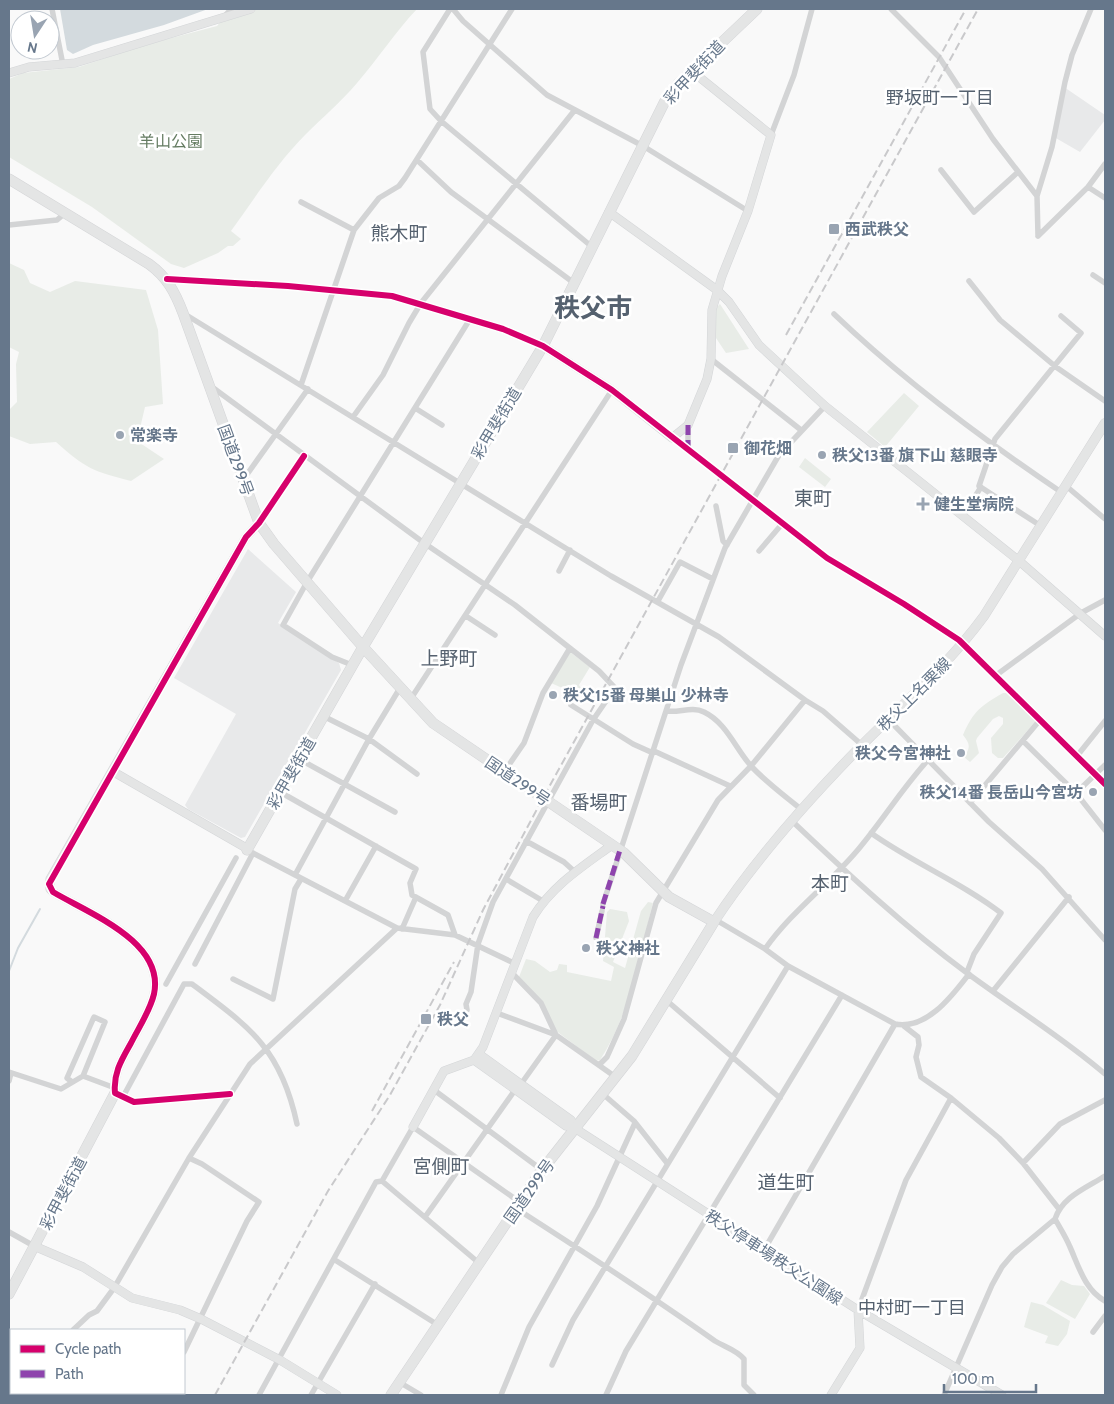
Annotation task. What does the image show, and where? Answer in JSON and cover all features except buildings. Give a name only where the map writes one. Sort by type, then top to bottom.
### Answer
[{"type":"highway","name":"彩甲斐街道","points":[[249,851],[352,665],[543,346],[591,246],[665,102],[678,84],[693,72],[756,9]]},
{"type":"highway","name":"国道299号","points":[[9,180],[149,264],[174,289],[259,523],[307,582],[410,700],[433,723],[616,848],[663,893],[715,921],[617,1078],[542,1170],[391,1395]]},
{"type":"highway","name":"彩甲斐街道","points":[[9,1294],[118,1092]]},
{"type":"main road","name":"秩父上名栗線","points":[[715,921],[737,887],[792,821],[862,745],[963,644],[1041,526],[1105,422]]},
{"type":"street","points":[[52,9],[64,64]]},
{"type":"street","points":[[222,19],[231,9]]},
{"type":"street","points":[[9,73],[30,66],[64,64],[251,9]]},
{"type":"street","points":[[591,246],[441,121],[430,109],[423,52],[452,9],[463,21],[547,95],[643,146],[748,211]]},
{"type":"street","points":[[301,385],[354,230],[379,198],[398,186],[417,160],[512,9]]},
{"type":"street","points":[[688,451],[688,425],[707,378],[711,359],[710,316],[717,290],[748,211],[771,135],[794,75],[812,9]]},
{"type":"street","points":[[892,9],[939,57],[1018,172],[1037,196]]},
{"type":"street","points":[[1091,9],[1070,64],[1052,147],[1037,196],[1038,236],[1088,187],[1105,164]]},
{"type":"street","points":[[693,72],[771,135]]},
{"type":"street","points":[[354,417],[383,375],[409,322],[422,303],[515,183],[574,111]]},
{"type":"street","points":[[417,160],[451,192],[487,220],[574,282]]},
{"type":"street","points":[[941,170],[974,212],[1018,172]]},
{"type":"street","points":[[1088,187],[1105,198]]},
{"type":"street","points":[[301,202],[354,230]]},
{"type":"street","points":[[609,212],[717,290],[729,302],[759,344],[825,406],[1018,560],[1081,613],[1105,636]]},
{"type":"street","points":[[9,225],[57,220],[65,214]]},
{"type":"street","points":[[1093,275],[1105,283]]},
{"type":"street","points":[[166,279],[392,296],[422,303],[506,330],[543,346],[612,390],[827,558],[928,618],[963,644],[1105,784]]},
{"type":"street","points":[[969,281],[1000,320],[1056,367],[1105,401]]},
{"type":"street","points":[[183,313],[570,550],[696,623],[738,650],[805,700],[824,711],[862,745]]},
{"type":"street","points":[[834,314],[875,354],[992,446],[1063,489],[1105,519]]},
{"type":"street","points":[[962,517],[981,487],[979,486],[992,446],[1081,333],[1061,316]]},
{"type":"street","points":[[352,665],[332,657],[283,625],[307,582],[395,443],[470,319]]},
{"type":"street","points":[[711,359],[801,430]]},
{"type":"street","points":[[208,384],[276,436],[424,543],[515,605],[599,671],[615,688],[594,720],[526,840],[483,925],[478,944],[471,992],[466,1004],[467,1010]]},
{"type":"street","points":[[243,480],[308,389]]},
{"type":"street","points":[[410,700],[612,390]]},
{"type":"street","points":[[382,1181],[444,1071],[476,1057],[497,1014],[533,917],[543,901],[574,872],[616,848],[626,838],[696,623],[727,545],[780,455],[825,406]]},
{"type":"street","points":[[416,408],[442,425]]},
{"type":"street","points":[[672,438],[688,425]]},
{"type":"street","points":[[118,1092],[117,1068],[151,1002],[155,984],[152,966],[136,943],[53,892],[49,884],[246,537],[259,523],[304,456]]},
{"type":"street","points":[[981,487],[1041,526]]},
{"type":"street","points":[[716,506],[723,541],[727,545]]},
{"type":"street","points":[[759,551],[782,524]]},
{"type":"street","points":[[559,571],[570,550]]},
{"type":"street","points":[[658,601],[680,562],[713,579]]},
{"type":"street","points":[[995,676],[1081,613],[1105,600]]},
{"type":"street","points":[[466,616],[495,636]]},
{"type":"street","points":[[504,772],[524,743],[543,693],[570,648]]},
{"type":"street","points":[[233,979],[272,999],[284,953],[298,877],[326,818],[369,739],[400,688]]},
{"type":"street","points":[[599,1065],[607,1057],[624,1019],[654,908],[712,810],[730,786],[751,766],[805,700]]},
{"type":"street","points":[[571,705],[594,720],[654,752],[730,786]]},
{"type":"street","points":[[667,711],[674,712],[686,709],[704,712],[716,721],[734,741],[751,766],[802,810]]},
{"type":"street","points":[[324,716],[369,739],[417,774]]},
{"type":"street","points":[[888,719],[970,803],[1008,840],[1042,869],[1069,897],[1105,940]]},
{"type":"street","points":[[970,803],[1040,720]]},
{"type":"street","points":[[1077,756],[1105,721]]},
{"type":"street","points":[[1023,741],[1076,793],[1105,830]]},
{"type":"street","points":[[766,949],[780,928],[857,851],[927,760],[939,748]]},
{"type":"street","points":[[299,759],[395,812]]},
{"type":"street","points":[[1076,793],[1105,765]]},
{"type":"street","points":[[112,770],[249,851],[345,902],[400,928],[455,935],[478,944],[516,964]]},
{"type":"street","points":[[280,792],[416,868],[410,890],[412,895],[448,915],[455,935]]},
{"type":"street","points":[[792,821],[840,868],[968,973],[1084,1055],[1105,1074]]},
{"type":"street","points":[[871,833],[894,849],[967,888],[1002,913],[974,954],[968,973],[946,1003],[918,1022],[904,1026]]},
{"type":"street","points":[[526,840],[564,862],[574,872]]},
{"type":"street","points":[[345,902],[376,846]]},
{"type":"street","points":[[596,938],[616,848]]},
{"type":"street","points":[[195,964],[249,851]]},
{"type":"street","points":[[166,984],[236,858]]},
{"type":"street","points":[[506,880],[543,901]]},
{"type":"street","points":[[993,991],[1069,897]]},
{"type":"street","points":[[75,1329],[97,1311],[114,1288],[189,1158],[250,1064],[400,928],[416,898]]},
{"type":"street","points":[[715,921],[766,949],[788,966],[895,1024],[904,1026],[918,1038],[919,1045],[916,1057],[921,1077],[951,1098],[999,1138],[1023,1163],[1058,1209]]},
{"type":"street","points":[[552,1365],[573,1320],[657,1183],[667,1162],[733,1058],[788,966]]},
{"type":"street","points":[[513,974],[541,1003],[556,1035]]},
{"type":"street","points":[[118,1092],[184,984],[192,984],[238,1018],[267,1048],[290,1096],[297,1124]]},
{"type":"street","points":[[606,1395],[626,1351],[842,995]]},
{"type":"street","points":[[666,1000],[780,1098]]},
{"type":"street","points":[[497,1014],[556,1035],[617,1078]]},
{"type":"street","points":[[9,1081],[10,1073],[61,1089],[83,1076],[105,1022],[94,1017],[67,1078],[72,1082]]},
{"type":"street","points":[[764,1250],[895,1024]]},
{"type":"street","points":[[521,1084],[556,1035]]},
{"type":"street","name":"秩父停車場秩父公園線","points":[[476,1057],[521,1084],[571,1120],[576,1129]]},
{"type":"street","name":"秩父停車場秩父公園線","points":[[476,1057],[515,1090],[566,1126],[576,1129],[657,1183],[858,1310],[1002,1395]]},
{"type":"street","points":[[83,1076],[118,1092],[134,1102],[230,1094]]},
{"type":"street","points":[[434,1090],[542,1170]]},
{"type":"street","points":[[424,1216],[515,1090]]},
{"type":"street","points":[[604,1094],[636,1123],[667,1162]]},
{"type":"street","points":[[830,1395],[860,1348],[858,1310],[906,1180],[951,1098]]},
{"type":"street","points":[[1023,1163],[1060,1124],[1105,1100]]},
{"type":"street","points":[[501,1395],[529,1326],[574,1246],[636,1123]]},
{"type":"street","points":[[413,1127],[464,1162],[519,1206],[574,1246],[658,1300],[716,1341],[740,1354],[744,1359],[744,1385],[754,1395]]},
{"type":"street","points":[[185,1350],[247,1221],[259,1202],[202,1164],[189,1158]]},
{"type":"street","points":[[944,1395],[992,1285],[1002,1267],[1013,1254],[1055,1219],[1058,1209],[1065,1201],[1105,1176]]},
{"type":"street","points":[[259,1395],[335,1260],[376,1182],[382,1181],[479,1263]]},
{"type":"street","points":[[1055,1219],[1070,1245],[1082,1276],[1097,1295],[1105,1301]]},
{"type":"street","points":[[9,1232],[34,1246],[83,1267],[132,1298],[180,1310],[201,1319],[280,1360],[336,1395]]},
{"type":"street","points":[[335,1260],[438,1325]]},
{"type":"street","points":[[311,1395],[375,1284]]},
{"type":"street","points":[[1093,1332],[1105,1316]]},
{"type":"street","points":[[399,1382],[421,1395]]},
{"type":"shaded area","points":[[60,9],[208,9],[164,25],[93,45],[73,54],[67,50]]},
{"type":"shaded area","points":[[1064,87],[1105,115],[1105,120],[1080,152],[1054,137]]},
{"type":"shaded area","points":[[248,549],[296,592],[278,623],[339,663],[341,670],[245,837],[241,838],[188,809],[185,805],[236,714],[174,678]]},
{"type":"green space","name":"羊山公園","points":[[231,9],[417,9],[351,90],[295,145],[276,169],[231,231],[241,239],[233,246],[228,246],[218,253],[184,268],[171,264],[92,207],[9,157],[9,79],[23,73],[79,67],[141,46],[217,26]]},
{"type":"green space","points":[[9,263],[24,270],[30,283],[50,292],[75,281],[146,290],[158,330],[163,404],[145,407],[137,441],[164,459],[131,481],[90,468],[56,442],[30,444],[9,436],[9,410],[17,402],[16,364],[19,352],[9,347]]},
{"type":"green space","points":[[720,304],[749,349],[726,353],[716,338],[716,308]]},
{"type":"green space","points":[[904,393],[919,406],[885,447],[867,432]]},
{"type":"green space","points":[[805,458],[831,479],[825,487],[799,467]]},
{"type":"green space","points":[[570,652],[590,667],[579,685],[581,688],[578,695],[551,683]]},
{"type":"green space","points":[[1003,693],[1006,693],[1037,720],[1003,758],[998,758],[992,753],[991,738],[1003,724],[1003,718],[999,716],[993,719],[977,738],[979,753],[970,762],[964,757],[969,748],[963,735],[979,709]]},
{"type":"green space","points":[[648,902],[653,903],[626,1004],[610,1042],[600,1060],[596,1061],[555,1030],[543,1002],[519,977],[526,959],[535,961],[550,972],[557,970],[559,964],[567,965],[567,972],[611,981],[614,967],[603,961],[607,912],[610,909],[627,912],[629,921],[613,962],[625,968],[641,911]]},
{"type":"green space","points":[[1061,1280],[1072,1285],[1084,1286],[1090,1294],[1075,1319],[1046,1303]]},
{"type":"green space","points":[[1031,1302],[1043,1305],[1070,1321],[1067,1334],[1058,1346],[1045,1343],[1048,1336],[1024,1327]]},
{"type":"waterway","points":[[9,971],[18,948],[40,909]]},
{"type":"railway","points":[[786,335],[966,9]]},
{"type":"railway","points":[[215,1395],[328,1191],[390,1095],[440,1005],[483,910],[543,798],[978,9]]},
{"type":"railway","points":[[372,1111],[454,962]]},
{"type":"marked path","points":[[688,425],[688,451]]},
{"type":"marked path","points":[[603,904],[620,850]]},
{"type":"marked path","points":[[596,938],[603,906]]},
{"type":"cycle path","points":[[167,279],[288,286],[392,296],[503,329],[543,346],[612,390],[827,558],[904,604],[959,640],[1105,784]]},
{"type":"cycle path","points":[[230,1094],[134,1102],[115,1093],[115,1079],[119,1066],[150,1007],[154,994],[154,976],[148,959],[137,945],[104,920],[53,892],[49,884],[246,537],[259,523],[304,456]]},
{"type":"place","name":"西武秩父","points":[[834,229]]},
{"type":"place","name":"常楽寺","points":[[120,435]]},
{"type":"place","name":"御花畑","points":[[733,448]]},
{"type":"place","name":"秩父13番 旗下山 慈眼寺","points":[[822,455]]},
{"type":"place","name":"健生堂病院","points":[[923,504]]},
{"type":"place","name":"秩父15番 母巣山 少林寺","points":[[553,695]]},
{"type":"place","name":"秩父今宮神社","points":[[961,753]]},
{"type":"place","name":"秩父14番 長岳山今宮坊","points":[[1093,792]]},
{"type":"place","name":"秩父神社","points":[[586,948]]},
{"type":"place","name":"秩父","points":[[426,1019]]},
{"type":"district","name":"野坂町一丁目","points":[[940,98]]},
{"type":"district","name":"熊木町","points":[[399,233]]},
{"type":"district","name":"秩父市","points":[[593,308]]},
{"type":"district","name":"東町","points":[[813,498]]},
{"type":"district","name":"上野町","points":[[449,658]]},
{"type":"district","name":"番場町","points":[[599,802]]},
{"type":"district","name":"本町","points":[[830,883]]},
{"type":"district","name":"宮側町","points":[[441,1166]]},
{"type":"district","name":"道生町","points":[[786,1182]]},
{"type":"district","name":"中村町一丁目","points":[[912,1308]]}]
